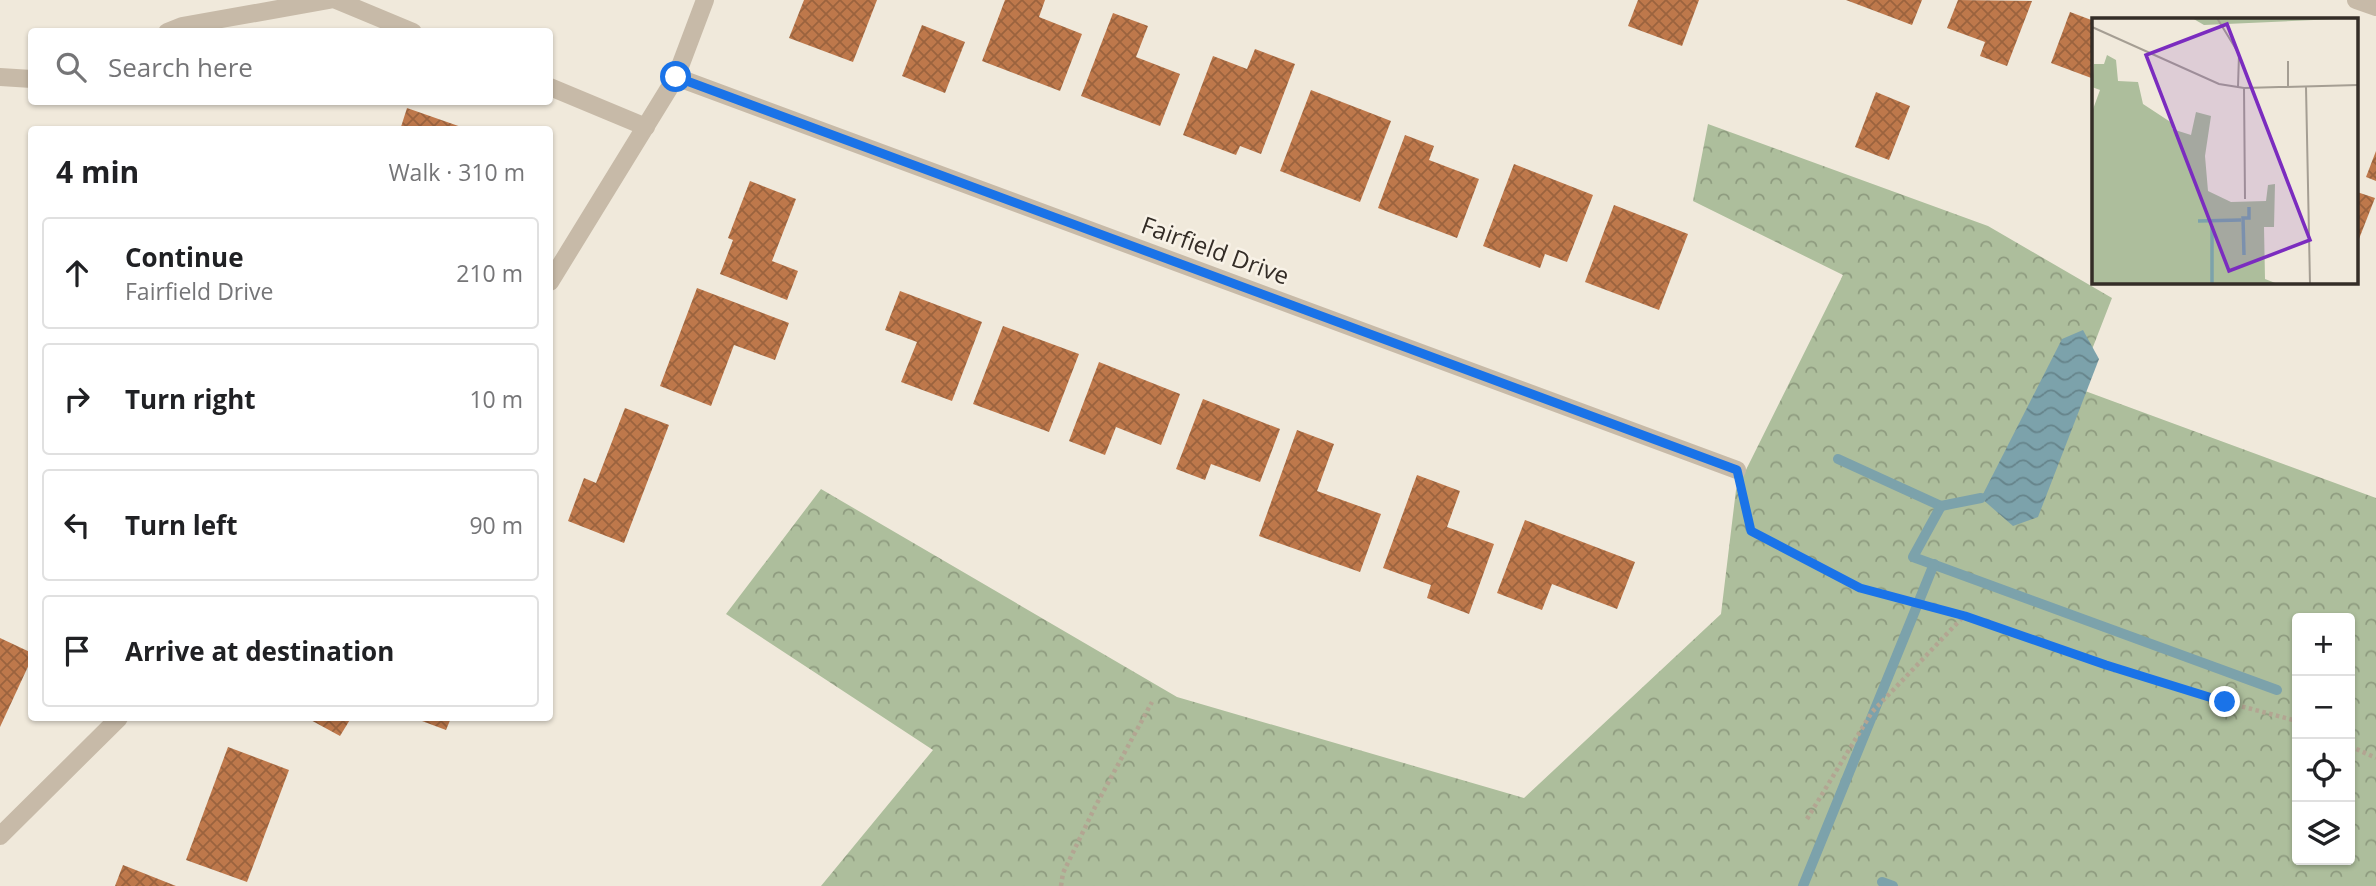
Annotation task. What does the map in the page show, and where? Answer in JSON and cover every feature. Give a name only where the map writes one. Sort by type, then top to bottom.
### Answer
[{"type":"street","points":[[177,28],[329,0]]},
{"type":"street","points":[[336,0],[403,28]]},
{"type":"street","points":[[553,277],[676,77],[705,0]]},
{"type":"street","points":[[2356,0],[2376,7]]},
{"type":"street","points":[[0,77],[28,79]]},
{"type":"street","name":"Fairfield Drive","points":[[676,77],[1737,470]]},
{"type":"street","points":[[553,89],[646,127]]},
{"type":"street","points":[[0,836],[116,721]]},
{"type":"path","points":[[1737,470],[1751,531],[1860,588],[1965,616],[2106,665],[2292,721]]},
{"type":"path","points":[[1807,819],[1872,712],[1965,616]]},
{"type":"path","points":[[1061,886],[1063,873],[1084,829],[1152,702]]},
{"type":"path","points":[[2355,748],[2376,758]]},
{"type":"green space","points":[[1708,124],[1988,226],[2112,298],[2077,388],[2376,498],[2376,886],[821,886],[933,750],[726,614],[821,489],[1177,697],[1524,798],[1721,614],[1736,490],[1843,275],[1693,201]]},
{"type":"water","points":[[2083,330],[2099,359],[2038,517],[2013,526],[1981,498],[2062,339]]},
{"type":"building","points":[[804,0],[877,0],[853,62],[789,38]]},
{"type":"building","points":[[1005,0],[1045,0],[1039,17],[1082,34],[1060,91],[982,61]]},
{"type":"building","points":[[1638,0],[1699,0],[1682,46],[1628,26]]},
{"type":"building","points":[[1846,0],[1922,0],[1912,25]]},
{"type":"building","points":[[1958,0],[2032,1],[2007,66],[1980,56],[1985,42],[1947,28]]},
{"type":"building","points":[[2070,12],[2092,20],[2092,78],[2051,63]]},
{"type":"building","points":[[1113,13],[1148,26],[1136,57],[1180,74],[1160,126],[1081,96]]},
{"type":"building","points":[[922,25],[965,42],[945,93],[902,76]]},
{"type":"building","points":[[1255,49],[1295,64],[1261,154],[1240,146],[1236,155],[1183,135],[1213,56],[1247,69]]},
{"type":"building","points":[[1311,90],[1391,121],[1360,202],[1280,171]]},
{"type":"building","points":[[1876,92],[1910,106],[1889,160],[1855,147]]},
{"type":"building","points":[[407,108],[458,126],[401,126]]},
{"type":"building","points":[[1405,135],[1434,146],[1429,160],[1479,179],[1457,238],[1378,208]]},
{"type":"building","points":[[2376,151],[2376,181],[2366,177]]},
{"type":"building","points":[[1514,164],[1593,195],[1567,262],[1545,254],[1540,268],[1483,246]]},
{"type":"building","points":[[750,181],[796,199],[772,261],[798,271],[787,300],[720,274],[733,240],[728,238]]},
{"type":"building","points":[[2358,192],[2375,198],[2358,241]]},
{"type":"building","points":[[1614,205],[1688,234],[1659,310],[1585,282]]},
{"type":"building","points":[[697,288],[789,323],[775,360],[734,345],[711,406],[660,386]]},
{"type":"building","points":[[900,291],[982,322],[952,401],[901,382],[917,342],[885,330]]},
{"type":"building","points":[[1003,326],[1079,354],[1049,432],[973,404]]},
{"type":"building","points":[[1099,362],[1180,394],[1161,445],[1116,427],[1105,455],[1069,441]]},
{"type":"building","points":[[1203,399],[1280,429],[1260,482],[1211,464],[1205,480],[1176,469]]},
{"type":"building","points":[[625,408],[669,425],[624,543],[568,521],[584,478],[596,483]]},
{"type":"building","points":[[1297,430],[1334,444],[1317,491],[1381,514],[1360,572],[1259,536]]},
{"type":"building","points":[[1417,475],[1460,491],[1447,527],[1494,544],[1469,614],[1427,598],[1431,585],[1383,568]]},
{"type":"building","points":[[1525,520],[1635,562],[1617,609],[1552,584],[1542,610],[1497,593]]},
{"type":"building","points":[[0,638],[28,651],[28,667],[0,727]]},
{"type":"building","points":[[312,721],[349,721],[340,736]]},
{"type":"building","points":[[422,721],[450,721],[446,730]]},
{"type":"building","points":[[228,747],[289,770],[247,882],[186,860]]},
{"type":"building","points":[[123,865],[176,886],[115,886]]},
{"type":"waterway","points":[[1838,459],[1941,506],[1913,557],[2277,690]]},
{"type":"waterway","points":[[1941,506],[1981,498]]},
{"type":"waterway","points":[[1803,886],[1934,564]]},
{"type":"waterway","points":[[1882,882],[1893,886]]},
{"type":"route","points":[[676,77],[1737,470],[1751,531],[1860,588],[1965,616],[2106,665],[2225,702]]}]
